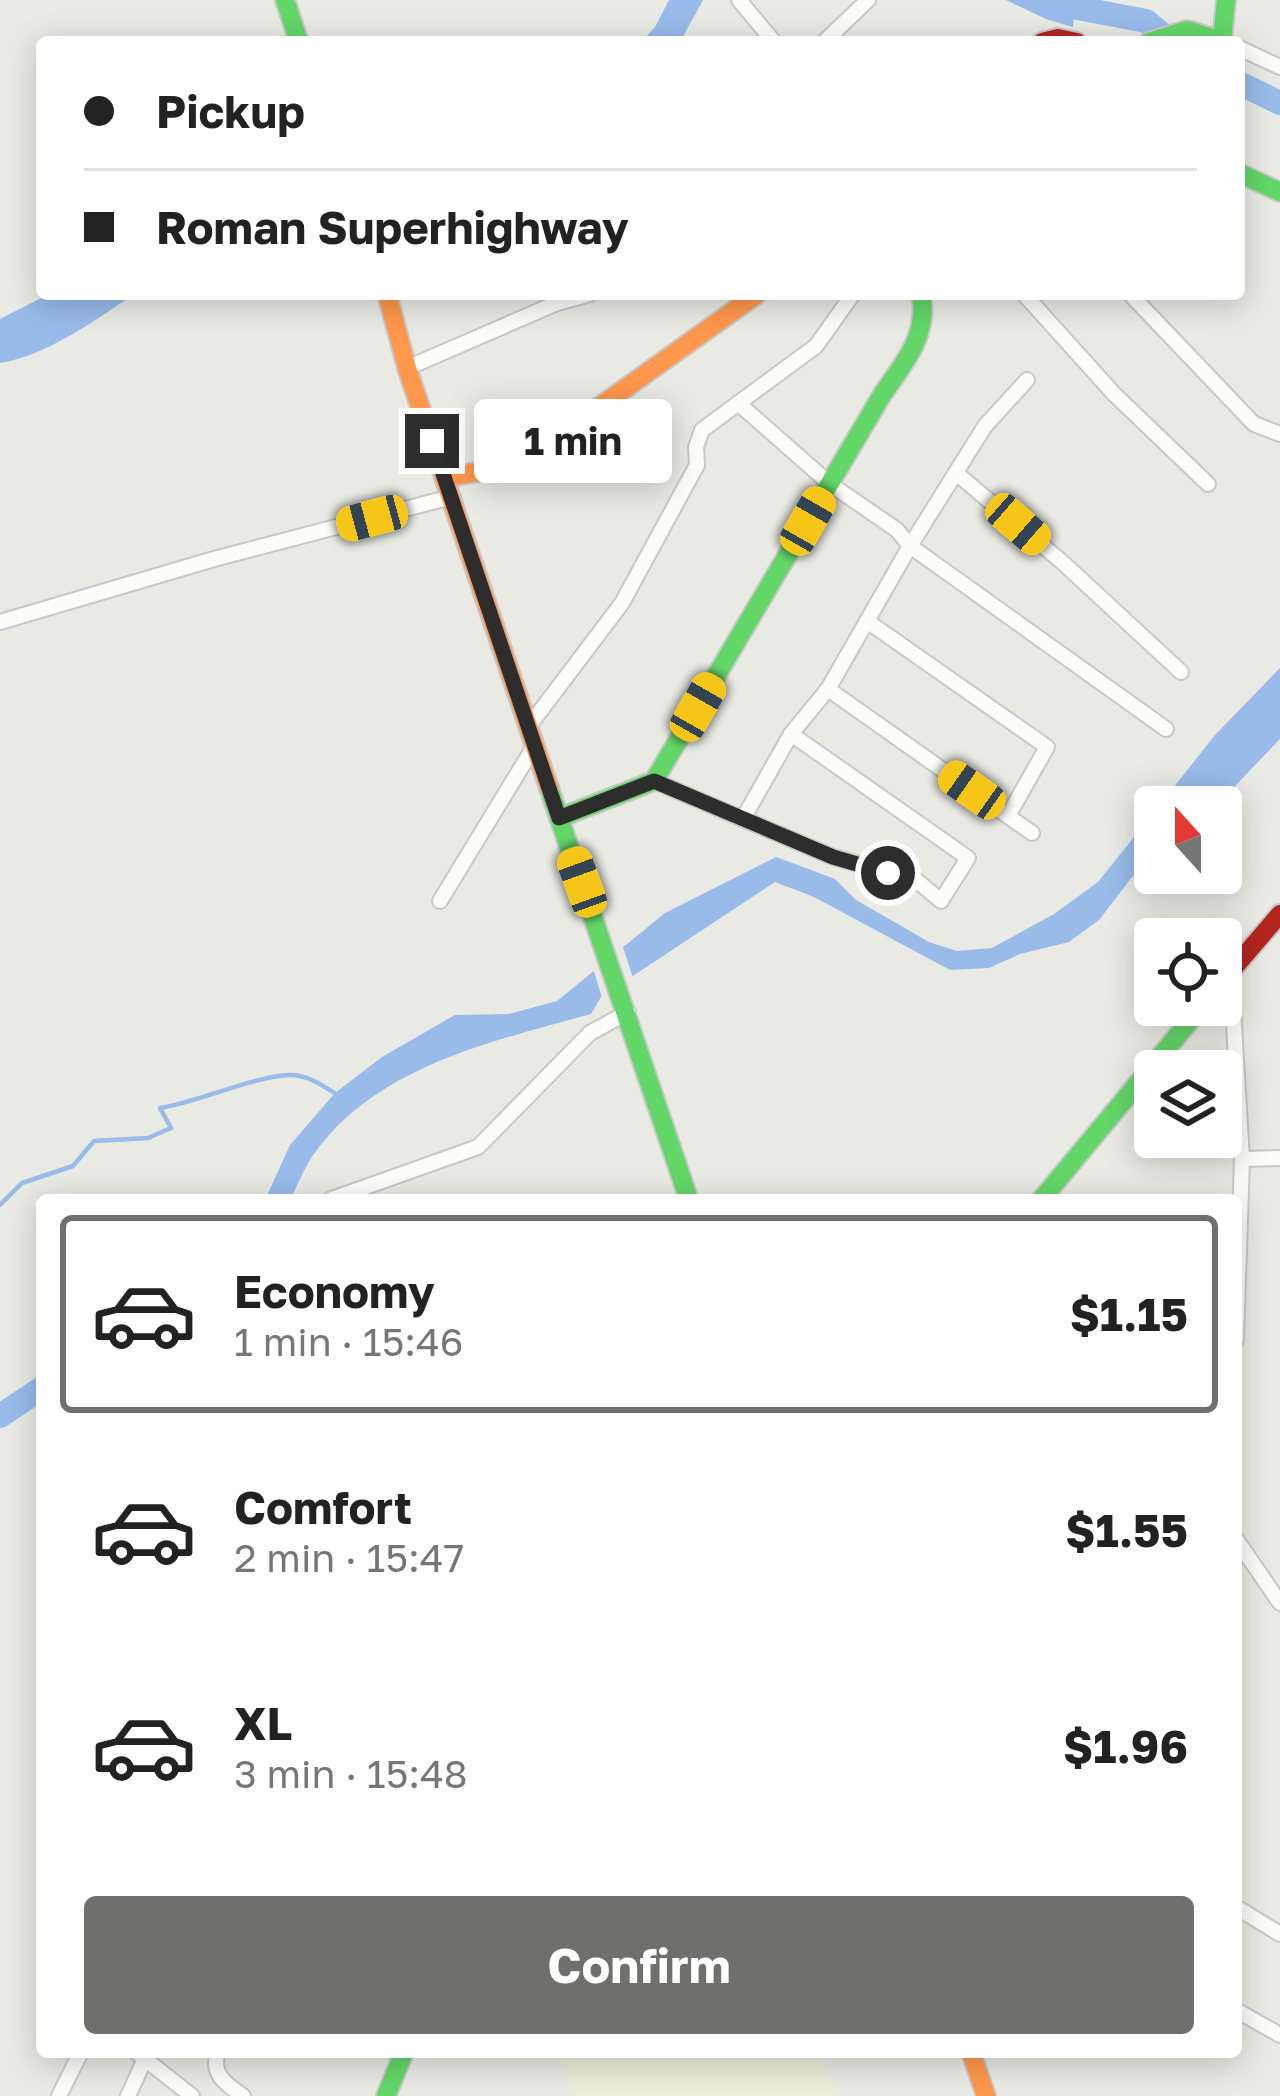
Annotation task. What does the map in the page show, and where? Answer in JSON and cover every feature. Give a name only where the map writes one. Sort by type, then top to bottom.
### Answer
[{"type":"main road","points":[[284,0],[297,36]]},
{"type":"main road","points":[[1224,36],[1226,0]]},
{"type":"main road","points":[[1168,36],[1187,30],[1207,36]]},
{"type":"main road","points":[[1245,176],[1280,192]]},
{"type":"main road","points":[[389,300],[407,368],[687,1194]]},
{"type":"main road","points":[[448,487],[546,459],[569,443],[595,410],[749,300]]},
{"type":"main road","points":[[559,818],[654,781],[922,335],[927,313],[923,300]]},
{"type":"main road","points":[[1242,959],[1280,914]]},
{"type":"main road","points":[[1046,1194],[1186,1026]]},
{"type":"main road","points":[[386,2096],[402,2058]]},
{"type":"main road","points":[[973,2058],[986,2096]]},
{"type":"street","points":[[739,0],[768,36]]},
{"type":"street","points":[[830,36],[868,0]]},
{"type":"street","points":[[1245,51],[1280,67]]},
{"type":"street","points":[[407,368],[568,300]]},
{"type":"street","points":[[440,901],[532,735],[622,604],[697,465],[702,430],[816,346],[849,300]]},
{"type":"street","points":[[1029,300],[1114,394],[1208,484]]},
{"type":"street","points":[[1136,300],[1254,424],[1280,434]]},
{"type":"street","points":[[743,819],[791,734],[828,688],[985,426],[1027,380]]},
{"type":"street","points":[[738,403],[830,484],[897,530],[910,546],[1166,729]]},
{"type":"street","points":[[956,473],[1061,561],[1181,673]]},
{"type":"street","points":[[0,622],[448,487]]},
{"type":"street","points":[[867,621],[1047,747],[1008,815]]},
{"type":"street","points":[[828,688],[1032,833]]},
{"type":"street","points":[[654,781],[833,857],[915,879],[940,901],[968,859],[791,734]]},
{"type":"street","points":[[346,1194],[478,1147],[590,1033],[628,1012]]},
{"type":"street","points":[[1234,1026],[1241,1194]]},
{"type":"street","points":[[1242,1159],[1280,1158]]},
{"type":"street","points":[[1242,1548],[1280,1603]]},
{"type":"street","points":[[1242,1911],[1280,1934]]},
{"type":"street","points":[[1242,2013],[1280,2035]]},
{"type":"street","points":[[59,2096],[78,2058]]},
{"type":"street","points":[[128,2096],[140,2058]]},
{"type":"street","points":[[144,2058],[192,2096]]},
{"type":"street","points":[[216,2058],[219,2089],[243,2096]]},
{"type":"shaded area","points":[[561,2058],[825,2058],[837,2096],[576,2096]]},
{"type":"water","points":[[669,0],[703,0],[683,36],[647,36]]},
{"type":"water","points":[[1006,0],[1075,0],[1073,27],[1046,19]]},
{"type":"water","points":[[37,300],[126,300],[53,345],[0,363],[0,319]]},
{"type":"water","points":[[1280,668],[1280,739],[1235,786],[1175,786],[1215,735]]},
{"type":"water","points":[[1134,837],[1134,875],[1099,920],[1069,942],[1020,954],[989,968],[950,970],[814,897],[775,882],[601,997],[591,1014],[475,1048],[401,1079],[337,1127],[311,1158],[293,1194],[268,1194],[290,1145],[335,1093],[382,1057],[455,1015],[509,1014],[557,1001],[665,913],[776,857],[835,879],[856,900],[929,942],[957,951],[992,948],[1054,914],[1098,882]]},
{"type":"pier","points":[[621,941],[634,981],[602,998],[592,965]]},
{"type":"waterway","points":[[1036,0],[1146,21],[1165,36]]},
{"type":"waterway","points":[[1245,86],[1280,103]]},
{"type":"waterway","points":[[0,1205],[22,1183],[73,1166],[94,1141],[148,1138],[171,1128],[160,1108],[288,1075],[309,1079],[339,1096]]},
{"type":"waterway","points":[[0,1416],[36,1392]]},
{"type":"traffic: fast","points":[[285,0],[297,36]]},
{"type":"traffic: fast","points":[[1222,36],[1226,0]]},
{"type":"traffic: fast","points":[[1168,36],[1187,30],[1206,36]]},
{"type":"traffic: fast","points":[[1245,176],[1280,192]]},
{"type":"traffic: fast","points":[[559,818],[654,781],[913,348],[922,300]]},
{"type":"traffic: fast","points":[[549,788],[687,1194]]},
{"type":"traffic: fast","points":[[1046,1194],[1186,1026]]},
{"type":"traffic: fast","points":[[386,2096],[402,2058]]},
{"type":"traffic: slow","points":[[389,300],[407,368],[549,788]]},
{"type":"traffic: slow","points":[[445,478],[546,459],[569,443],[595,410],[749,300]]},
{"type":"traffic: slow","points":[[973,2058],[986,2096]]},
{"type":"traffic: jam","points":[[1242,958],[1280,914]]},
{"type":"route","points":[[432,441],[559,818],[654,781],[833,857],[888,873]]}]
